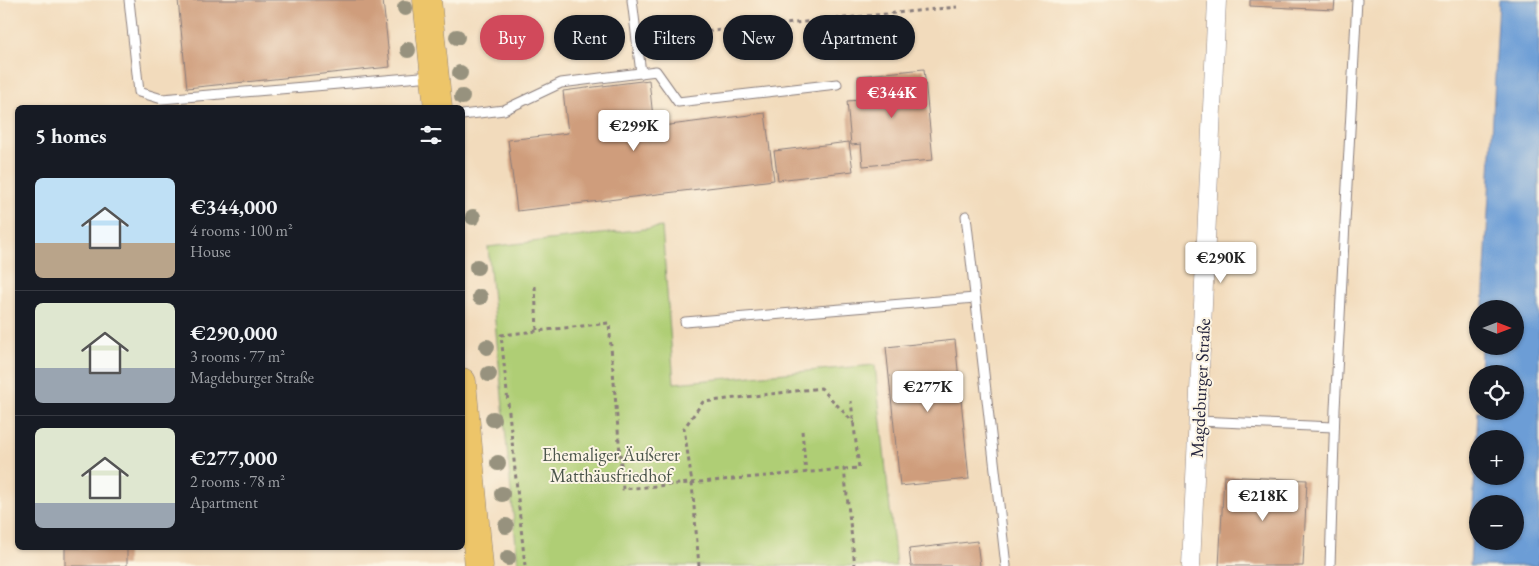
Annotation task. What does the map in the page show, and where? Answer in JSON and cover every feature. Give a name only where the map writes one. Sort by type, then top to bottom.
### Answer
[{"type":"main road","points":[[427,0],[438,105]]},
{"type":"main road","points":[[465,430],[479,566]]},
{"type":"street","name":"Magdeburger Straße","points":[[1191,566],[1217,0]]},
{"type":"lane","points":[[129,0],[139,92],[162,99],[434,75]]},
{"type":"lane","points":[[632,0],[635,23]]},
{"type":"lane","points":[[1330,566],[1334,426],[1357,0]]},
{"type":"lane","points":[[640,60],[642,73]]},
{"type":"lane","points":[[465,115],[504,110],[561,83],[656,71],[678,102],[837,84]]},
{"type":"lane","points":[[966,216],[1006,566]]},
{"type":"lane","points":[[685,322],[975,298]]},
{"type":"lane","points":[[1198,421],[1334,426]]},
{"type":"path","points":[[713,31],[957,7]]},
{"type":"path","points":[[535,286],[537,331]]},
{"type":"path","points":[[525,566],[501,335],[609,323],[623,489],[859,468],[851,402]]},
{"type":"path","points":[[699,566],[692,483],[684,428],[703,402],[821,388],[854,424]]},
{"type":"path","points":[[802,430],[806,473]]},
{"type":"path","points":[[844,470],[855,566]]},
{"type":"green space","name":"Ehemaliger Äußerer Matthäusfriedhof","points":[[662,227],[674,383],[875,365],[896,566],[518,566],[488,247]]},
{"type":"water","points":[[1499,0],[1539,0],[1539,566],[1470,566],[1471,550],[1524,550],[1524,495],[1474,495],[1474,485],[1524,485],[1524,430],[1477,430],[1478,420],[1524,420],[1524,365],[1480,365],[1481,355],[1524,355],[1524,300],[1483,300]]},
{"type":"building","points":[[178,0],[383,0],[390,67],[187,88]]},
{"type":"building","points":[[1250,0],[1335,0],[1334,10],[1250,6]]},
{"type":"building","points":[[924,69],[933,160],[863,166],[861,144],[851,145],[847,101],[860,100],[858,76]]},
{"type":"building","points":[[649,80],[654,127],[765,113],[774,180],[517,211],[508,140],[568,133],[563,91]]},
{"type":"building","points":[[849,142],[853,171],[778,180],[774,151]]},
{"type":"building","points":[[955,340],[969,479],[900,486],[886,347]]},
{"type":"building","points":[[1224,476],[1307,480],[1303,566],[1219,566]]},
{"type":"building","points":[[977,541],[980,566],[911,566],[909,549]]},
{"type":"building","points":[[65,550],[127,550],[127,566],[65,566]]}]
